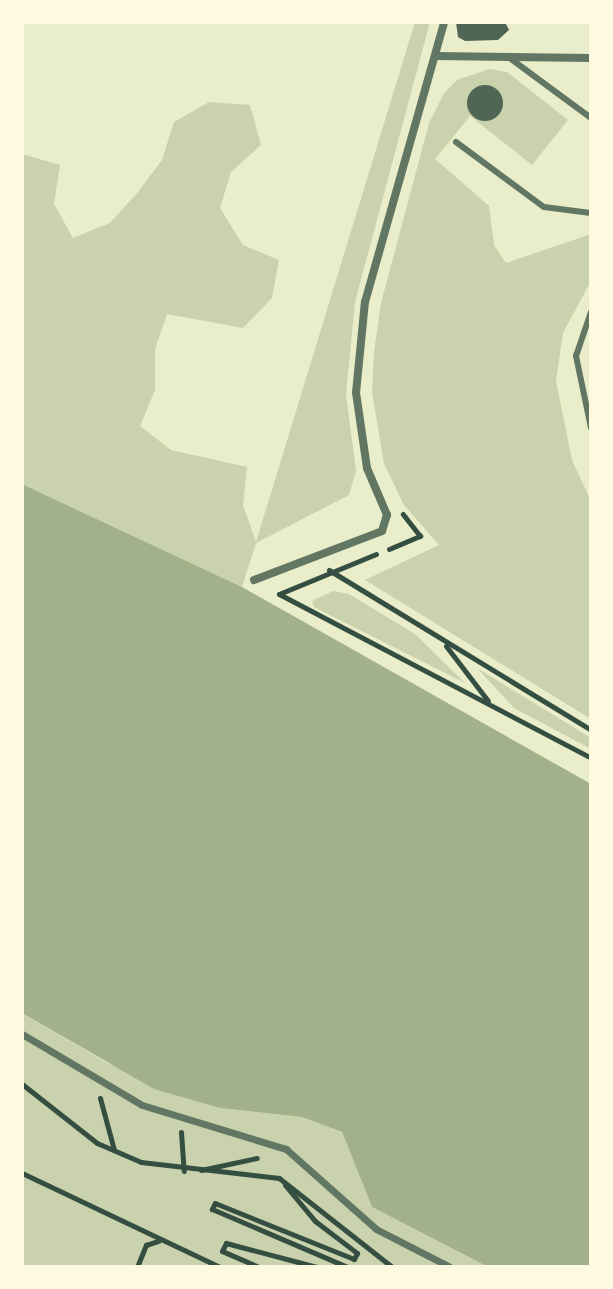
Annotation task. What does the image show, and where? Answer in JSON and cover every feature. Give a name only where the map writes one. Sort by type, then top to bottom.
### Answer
[{"type":"street","points":[[254,580],[382,531],[387,515],[367,468],[356,393],[365,302],[444,22]]},
{"type":"street","points":[[435,56],[591,58]]},
{"type":"street","points":[[22,1034],[142,1105],[286,1149],[376,1229],[450,1267]]},
{"type":"lane","points":[[511,59],[591,118]]},
{"type":"lane","points":[[456,142],[544,207],[591,213]]},
{"type":"lane","points":[[591,312],[576,356],[591,428]]},
{"type":"path","points":[[399,508],[420,536],[279,594],[591,758]]},
{"type":"path","points":[[330,573],[591,730]]},
{"type":"path","points":[[443,641],[491,705]]},
{"type":"path","points":[[96,1078],[114,1150]]},
{"type":"path","points":[[22,1084],[97,1143],[114,1150],[184,1171],[279,1178],[392,1267]]},
{"type":"path","points":[[180,1117],[184,1171]]},
{"type":"path","points":[[192,1171],[286,1149]]},
{"type":"path","points":[[22,1173],[131,1220],[159,1241],[220,1267]]},
{"type":"path","points":[[279,1178],[315,1221],[357,1253],[354,1259],[215,1203],[212,1209],[347,1267]]},
{"type":"path","points":[[137,1267],[146,1245],[159,1241]]},
{"type":"path","points":[[259,1267],[222,1251],[226,1243],[317,1267]]},
{"type":"shaded area","points":[[415,22],[430,22],[355,302],[346,394],[356,471],[349,495],[256,543],[242,587],[22,484],[22,154],[60,165],[54,204],[73,238],[110,223],[138,192],[162,160],[174,122],[209,102],[250,105],[261,145],[231,172],[220,208],[243,245],[279,260],[272,298],[243,328],[167,314],[155,349],[155,390],[140,426],[171,450],[247,467],[243,505],[256,542]]},
{"type":"shaded area","points":[[490,69],[507,72],[568,120],[532,165],[470,116],[435,159],[489,206],[494,245],[506,263],[591,234],[591,281],[563,333],[556,381],[572,460],[591,501],[591,719],[365,580],[439,545],[404,505],[384,464],[372,392],[374,352],[381,303],[429,123],[444,93],[457,80]]},
{"type":"shaded area","points":[[22,484],[242,587],[591,784],[591,1267],[488,1267],[372,1207],[342,1132],[302,1117],[220,1108],[154,1089],[22,1013]]},
{"type":"shaded area","points":[[333,591],[349,594],[415,634],[465,683],[314,607],[312,601]]},
{"type":"shaded area","points":[[477,668],[591,738],[591,749],[514,708]]},
{"type":"shaded area","points":[[22,1013],[107,1063],[220,1108],[302,1117],[342,1132],[372,1207],[488,1267],[22,1267]]},
{"type":"building","points":[[456,22],[505,22],[509,30],[498,40],[465,41],[458,37]]},
{"type":"building","points":[[485,85],[498,90],[503,103],[498,116],[485,121],[472,116],[467,103],[472,90]]}]
